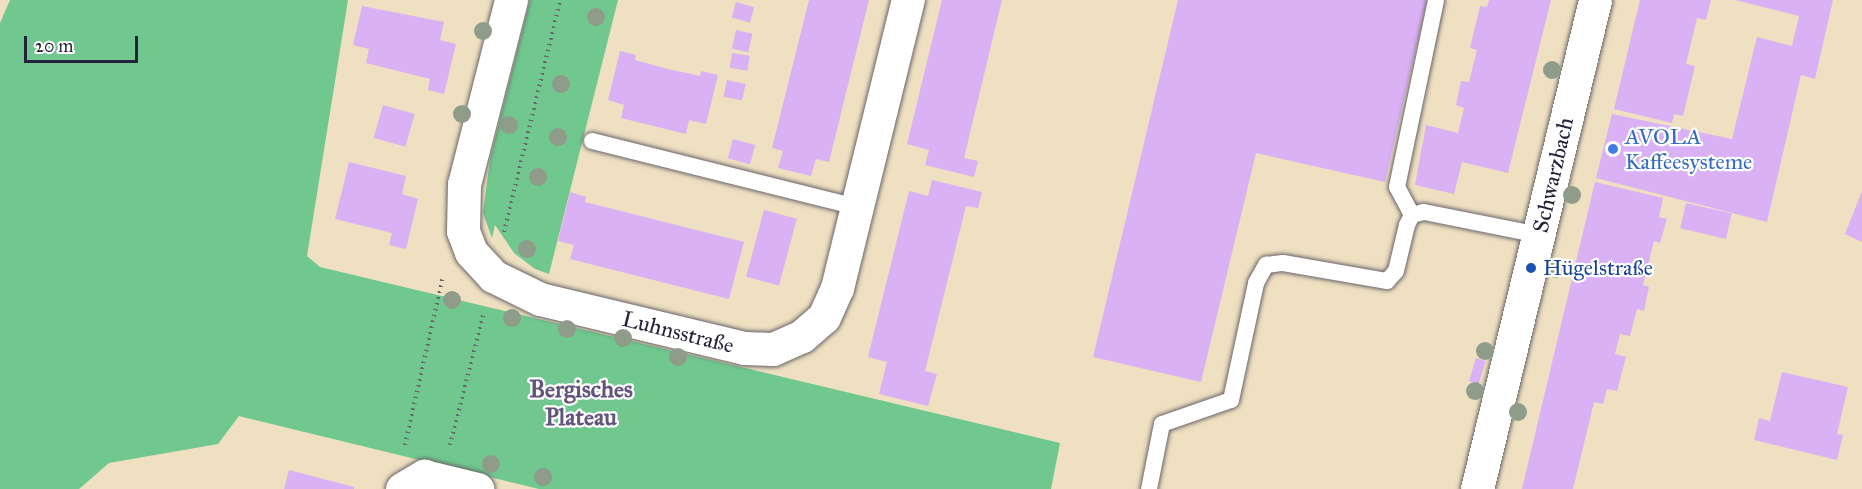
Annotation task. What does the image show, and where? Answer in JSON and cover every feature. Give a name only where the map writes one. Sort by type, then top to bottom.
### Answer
[{"type":"street","name":"Luhnsstraße","points":[[512,0],[462,207],[463,231],[471,252],[492,276],[540,299],[744,348],[773,349],[802,336],[824,317],[837,288],[909,0]]},
{"type":"street","name":"Schwarzbach","points":[[1477,489],[1595,0]]},
{"type":"street","points":[[402,489],[424,476],[477,489]]},
{"type":"lane","points":[[1149,489],[1162,424],[1231,400],[1257,283],[1266,265],[1283,263],[1387,281],[1396,271],[1412,215],[1397,187],[1436,0]]},
{"type":"lane","points":[[592,141],[857,207]]},
{"type":"lane","points":[[1412,215],[1424,212],[1539,235]]},
{"type":"path","points":[[403,451],[445,270]]},
{"type":"green space","points":[[10,0],[348,0],[307,256],[320,267],[1060,443],[1051,489],[539,489],[239,416],[218,444],[109,463],[79,489],[0,489],[0,23]]},
{"type":"green space","points":[[530,0],[618,0],[549,274],[535,269],[514,253],[495,225],[492,238],[483,213],[490,159]]},
{"type":"building","points":[[809,0],[869,0],[829,162],[816,159],[811,176],[778,168],[783,151],[772,148]]},
{"type":"building","points":[[942,0],[1002,0],[964,158],[978,161],[974,177],[925,165],[929,150],[907,144]]},
{"type":"building","points":[[1178,0],[1427,0],[1385,182],[1256,153],[1201,382],[1093,357]]},
{"type":"building","points":[[1489,0],[1551,0],[1508,173],[1462,162],[1454,194],[1415,185],[1426,125],[1458,133],[1464,108],[1456,105],[1461,81],[1469,82],[1477,50],[1470,48],[1480,6],[1487,7]]},
{"type":"building","points":[[1640,0],[1711,0],[1706,20],[1697,18],[1686,64],[1695,66],[1683,116],[1674,114],[1672,123],[1614,109]]},
{"type":"building","points":[[1735,0],[1833,0],[1815,79],[1801,75],[1767,222],[1596,178],[1612,114],[1732,139],[1757,37],[1792,46],[1799,16]]},
{"type":"building","points":[[736,2],[754,7],[750,23],[732,17]]},
{"type":"building","points":[[362,6],[444,22],[440,40],[456,44],[444,94],[428,90],[430,79],[366,63],[369,49],[353,45]]},
{"type":"building","points":[[736,30],[753,34],[748,52],[732,49]]},
{"type":"building","points":[[620,51],[636,55],[635,60],[668,69],[700,76],[701,71],[718,75],[706,124],[689,120],[686,134],[621,118],[624,105],[608,100]]},
{"type":"building","points":[[732,53],[750,56],[747,71],[730,68]]},
{"type":"building","points":[[727,80],[746,84],[742,101],[723,97]]},
{"type":"building","points":[[383,105],[415,114],[405,147],[374,138]]},
{"type":"building","points":[[733,139],[755,145],[750,164],[728,158]]},
{"type":"building","points":[[349,162],[406,176],[402,194],[418,199],[406,249],[389,245],[392,233],[335,219]]},
{"type":"building","points":[[932,180],[982,192],[978,208],[966,206],[925,371],[937,374],[928,406],[879,394],[887,362],[868,357],[909,191],[928,196]]},
{"type":"building","points":[[1595,182],[1663,198],[1659,217],[1667,219],[1660,243],[1654,241],[1643,285],[1649,287],[1644,311],[1637,309],[1630,336],[1620,334],[1615,354],[1626,357],[1617,391],[1607,389],[1603,404],[1594,402],[1573,489],[1522,489]]},
{"type":"building","points":[[1862,191],[1862,242],[1845,234]]},
{"type":"building","points":[[570,192],[586,197],[585,202],[744,242],[729,299],[570,259],[574,245],[558,241]]},
{"type":"building","points":[[1686,203],[1732,214],[1726,239],[1680,228]]},
{"type":"building","points":[[764,210],[797,219],[779,285],[746,277]]},
{"type":"building","points":[[1476,358],[1486,361],[1479,384],[1469,381]]},
{"type":"building","points":[[1782,372],[1848,387],[1837,434],[1843,435],[1837,460],[1754,440],[1759,418],[1770,421]]},
{"type":"building","points":[[289,470],[354,487],[354,489],[284,489]]},
{"type":"place","name":"AVOLA Kaffeesysteme","points":[[1613,149]]},
{"type":"place","name":"Hügelstraße","points":[[1531,268]]},
{"type":"district","name":"Bergisches Plateau","points":[[581,404]]}]
